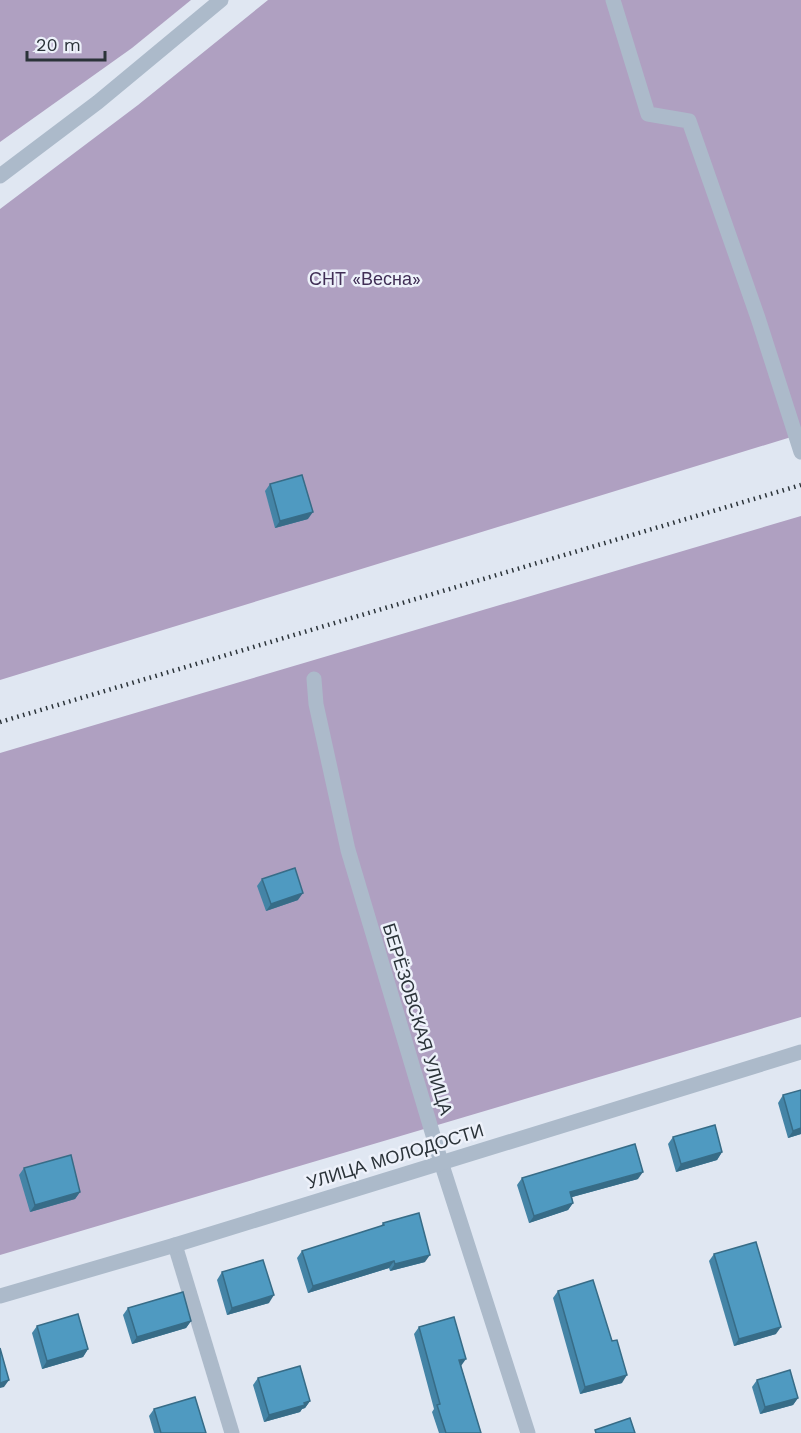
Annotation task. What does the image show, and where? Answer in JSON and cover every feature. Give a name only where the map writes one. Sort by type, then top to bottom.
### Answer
[{"type":"street","points":[[0,176],[98,102],[221,0]]},
{"type":"street","points":[[613,0],[648,114],[689,122],[758,318],[801,452]]},
{"type":"street","name":"БЕРЁЗОВСКАЯ УЛИЦА","points":[[314,679],[318,715],[348,850],[441,1162],[528,1433]]},
{"type":"street","name":"УЛИЦА МОЛОДОСТИ","points":[[0,1296],[175,1245],[801,1052]]},
{"type":"street","points":[[175,1245],[232,1433]]},
{"type":"green space","points":[[0,0],[191,0],[132,48],[0,142]]},
{"type":"green space","name":"СНТ «Весна»","points":[[268,0],[801,0],[801,434],[0,680],[0,209],[138,105]]},
{"type":"green space","points":[[801,516],[801,1017],[0,1255],[0,753]]},
{"type":"building","points":[[302,475],[313,512],[280,521],[270,484]]},
{"type":"building","points":[[295,868],[303,893],[271,904],[262,879]]},
{"type":"building","points":[[801,1090],[801,1128],[793,1131],[783,1095]]},
{"type":"building","points":[[715,1125],[722,1152],[681,1164],[673,1137]]},
{"type":"building","points":[[635,1144],[643,1172],[570,1192],[573,1203],[534,1216],[522,1178]]},
{"type":"building","points":[[71,1155],[80,1192],[35,1205],[24,1168]]},
{"type":"building","points":[[419,1213],[430,1255],[395,1264],[394,1261],[313,1286],[302,1251]]},
{"type":"building","points":[[756,1242],[781,1327],[739,1339],[714,1254]]},
{"type":"building","points":[[263,1260],[274,1295],[232,1308],[222,1272]]},
{"type":"building","points":[[593,1280],[612,1341],[617,1340],[627,1375],[585,1387],[558,1291]]},
{"type":"building","points":[[183,1292],[191,1321],[137,1337],[128,1308]]},
{"type":"building","points":[[78,1314],[88,1349],[47,1361],[37,1326]]},
{"type":"building","points":[[454,1317],[466,1359],[459,1360],[481,1433],[446,1433],[437,1405],[440,1404],[419,1327]]},
{"type":"building","points":[[0,1348],[9,1380],[0,1383]]},
{"type":"building","points":[[300,1366],[310,1401],[304,1403],[305,1405],[269,1415],[258,1378]]},
{"type":"building","points":[[790,1370],[798,1398],[765,1407],[757,1380]]},
{"type":"building","points":[[195,1397],[206,1433],[161,1433],[154,1409]]},
{"type":"building","points":[[630,1418],[635,1433],[596,1433],[595,1430]]},
{"type":"railway","points":[[0,722],[801,485]]}]
